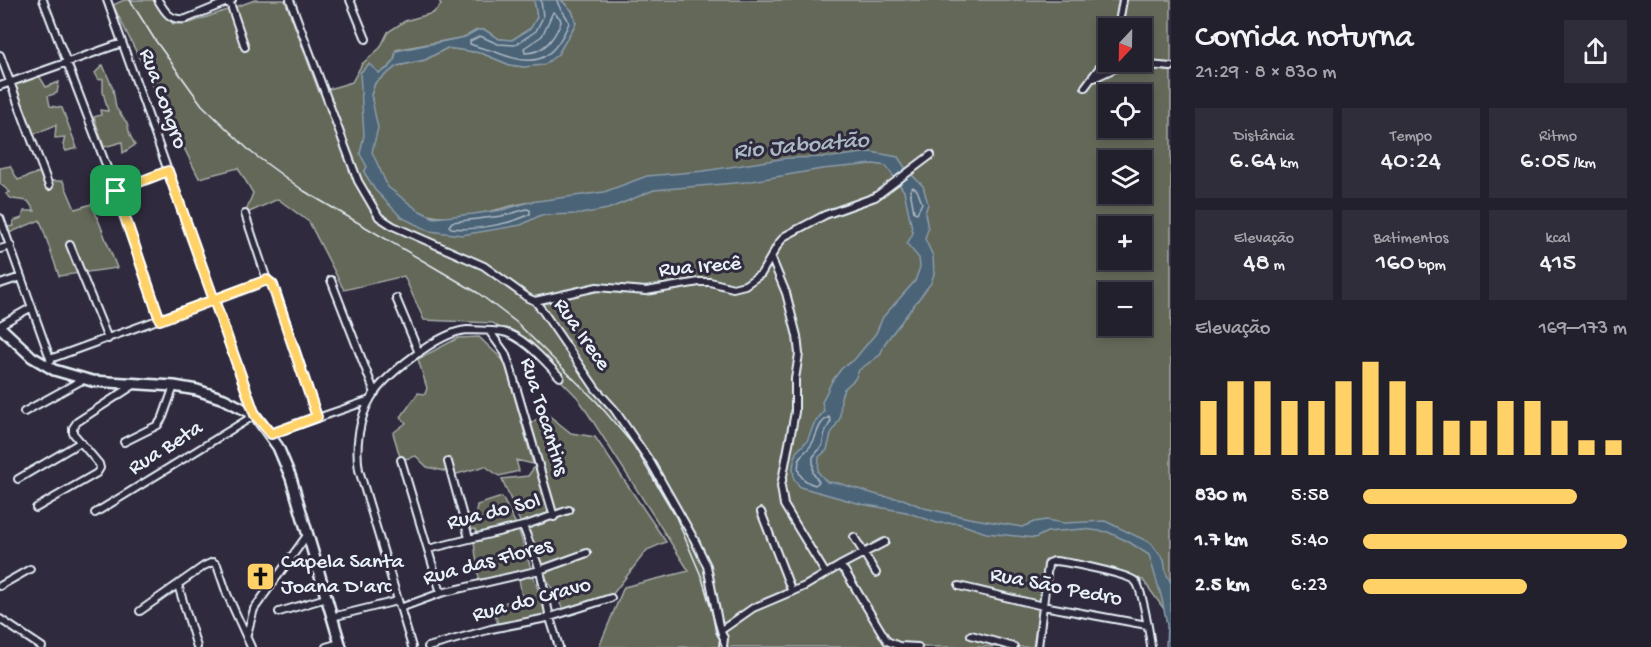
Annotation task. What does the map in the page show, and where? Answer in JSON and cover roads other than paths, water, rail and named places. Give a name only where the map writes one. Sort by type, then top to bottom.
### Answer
[{"type":"main road","points":[[1,329],[32,357],[54,370],[84,379],[197,390],[224,399],[255,415],[271,434],[291,478],[340,645]]},
{"type":"street","points":[[44,0],[116,191],[160,320]]},
{"type":"street","points":[[109,2],[118,0]]},
{"type":"street","points":[[158,0],[172,18],[186,19],[230,0],[245,47]]},
{"type":"street","name":"Rua Irece","points":[[290,0],[358,181],[379,217],[393,226],[484,266],[535,301],[651,463],[694,539],[707,566],[720,631],[724,638],[723,647]]},
{"type":"street","points":[[350,0],[366,39]]},
{"type":"street","points":[[1120,18],[1123,0]]},
{"type":"street","name":"Rua Congro","points":[[109,2],[255,415]]},
{"type":"street","points":[[0,86],[122,43]]},
{"type":"street","points":[[0,55],[49,186]]},
{"type":"street","points":[[1094,78],[1126,63],[1171,67]]},
{"type":"street","points":[[1086,87],[1098,72]]},
{"type":"street","name":"Rua Irecê","points":[[535,301],[597,287],[646,291],[699,282],[739,287],[751,283],[762,274],[778,243],[794,230],[825,215],[875,197],[931,155]]},
{"type":"street","points":[[116,191],[168,171]]},
{"type":"street","points":[[245,213],[267,280],[274,285],[317,417]]},
{"type":"street","points":[[0,218],[54,370]]},
{"type":"street","points":[[70,245],[108,339]]},
{"type":"street","points":[[0,249],[11,246]]},
{"type":"street","points":[[771,257],[786,293],[799,354],[795,378],[795,412],[780,486],[784,505],[826,574]]},
{"type":"street","points":[[0,284],[21,276]]},
{"type":"street","points":[[50,359],[267,280]]},
{"type":"street","points":[[331,280],[375,393]]},
{"type":"street","points":[[396,298],[419,353]]},
{"type":"street","points":[[1,329],[32,307]]},
{"type":"street","name":"Rua Tocantins","points":[[412,647],[358,462],[358,441],[370,400],[396,371],[419,353],[452,334],[466,330],[502,331],[512,335],[538,354],[560,377]]},
{"type":"street","name":"Rua Tocantins","points":[[490,332],[505,353],[510,366],[554,517]]},
{"type":"street","points":[[24,412],[84,379]]},
{"type":"street","points":[[36,508],[99,471],[99,464],[73,433],[73,428],[77,422],[135,385]]},
{"type":"street","points":[[124,442],[158,425],[174,386]]},
{"type":"street","points":[[271,434],[370,400]]},
{"type":"street","name":"Rua Beta","points":[[95,513],[255,415]]},
{"type":"street","points":[[18,480],[81,442]]},
{"type":"street","points":[[401,460],[441,593]]},
{"type":"street","points":[[448,462],[469,538]]},
{"type":"street","name":"Rua do Sol","points":[[428,549],[523,526],[569,510]]},
{"type":"street","points":[[761,512],[792,592]]},
{"type":"street","points":[[523,526],[540,570],[559,647]]},
{"type":"street","points":[[246,636],[254,609],[308,533]]},
{"type":"street","points":[[854,537],[876,573]]},
{"type":"street","points":[[720,631],[753,608],[792,592],[885,542]]},
{"type":"street","name":"Rua das Flores","points":[[332,617],[398,604],[540,570],[587,553]]},
{"type":"street","points":[[1038,647],[1049,563],[1058,561],[1108,571],[1133,579],[1140,589],[1151,647]]},
{"type":"street","points":[[140,611],[213,562],[217,565],[231,604],[251,647]]},
{"type":"street","points":[[839,566],[845,571],[887,641],[899,646],[918,647]]},
{"type":"street","points":[[0,586],[30,569]]},
{"type":"street","points":[[178,585],[197,647]]},
{"type":"street","name":"Rua São Pedro","points":[[959,586],[1043,606],[1147,625]]},
{"type":"street","points":[[279,612],[326,598]]},
{"type":"street","name":"Rua do Cravo","points":[[428,647],[491,629],[550,618],[611,598]]},
{"type":"street","points":[[0,619],[42,647]]},
{"type":"street","points":[[971,635],[1014,647]]},
{"type":"street","points":[[326,647],[340,645]]},
{"type":"water","points":[[534,0],[561,0],[572,11],[576,23],[558,54],[544,65],[524,67],[510,65],[481,53],[447,48],[425,60],[397,66],[375,83],[371,95],[378,128],[372,152],[388,187],[418,210],[434,218],[502,210],[530,202],[604,192],[647,176],[704,171],[787,158],[832,157],[871,152],[898,157],[923,186],[928,204],[925,213],[928,229],[925,239],[933,256],[934,274],[931,283],[885,343],[880,355],[859,370],[855,379],[844,389],[841,397],[840,418],[831,434],[827,450],[819,457],[818,472],[827,482],[881,496],[903,499],[924,508],[969,518],[1022,527],[1046,520],[1064,523],[1105,521],[1151,543],[1164,560],[1166,573],[1171,583],[1171,647],[1166,647],[1167,625],[1149,555],[1108,532],[1083,529],[1047,532],[1035,538],[986,533],[957,523],[937,523],[906,512],[861,504],[800,487],[794,479],[793,467],[796,452],[807,441],[814,424],[824,411],[822,402],[832,381],[842,368],[854,360],[876,333],[883,317],[915,281],[920,267],[919,258],[907,244],[913,233],[904,191],[886,166],[874,164],[822,169],[746,182],[654,190],[608,209],[581,214],[541,215],[521,225],[462,235],[429,231],[401,217],[375,190],[364,172],[367,167],[360,154],[364,135],[360,73],[369,64],[379,73],[386,69],[393,62],[396,51],[465,37],[477,30],[485,30],[499,39],[512,40],[531,28],[537,17]]},
{"type":"tram line","points":[[130,0],[155,40],[202,105],[252,153],[304,191],[478,293],[516,322],[597,402],[634,446],[676,517],[702,578],[722,647]]},
{"type":"place","name":"Capela Santa Joana D'arc","points":[[260,576]]},
{"type":"water label","name":"Rio Jaboatão","points":[[801,147]]}]
